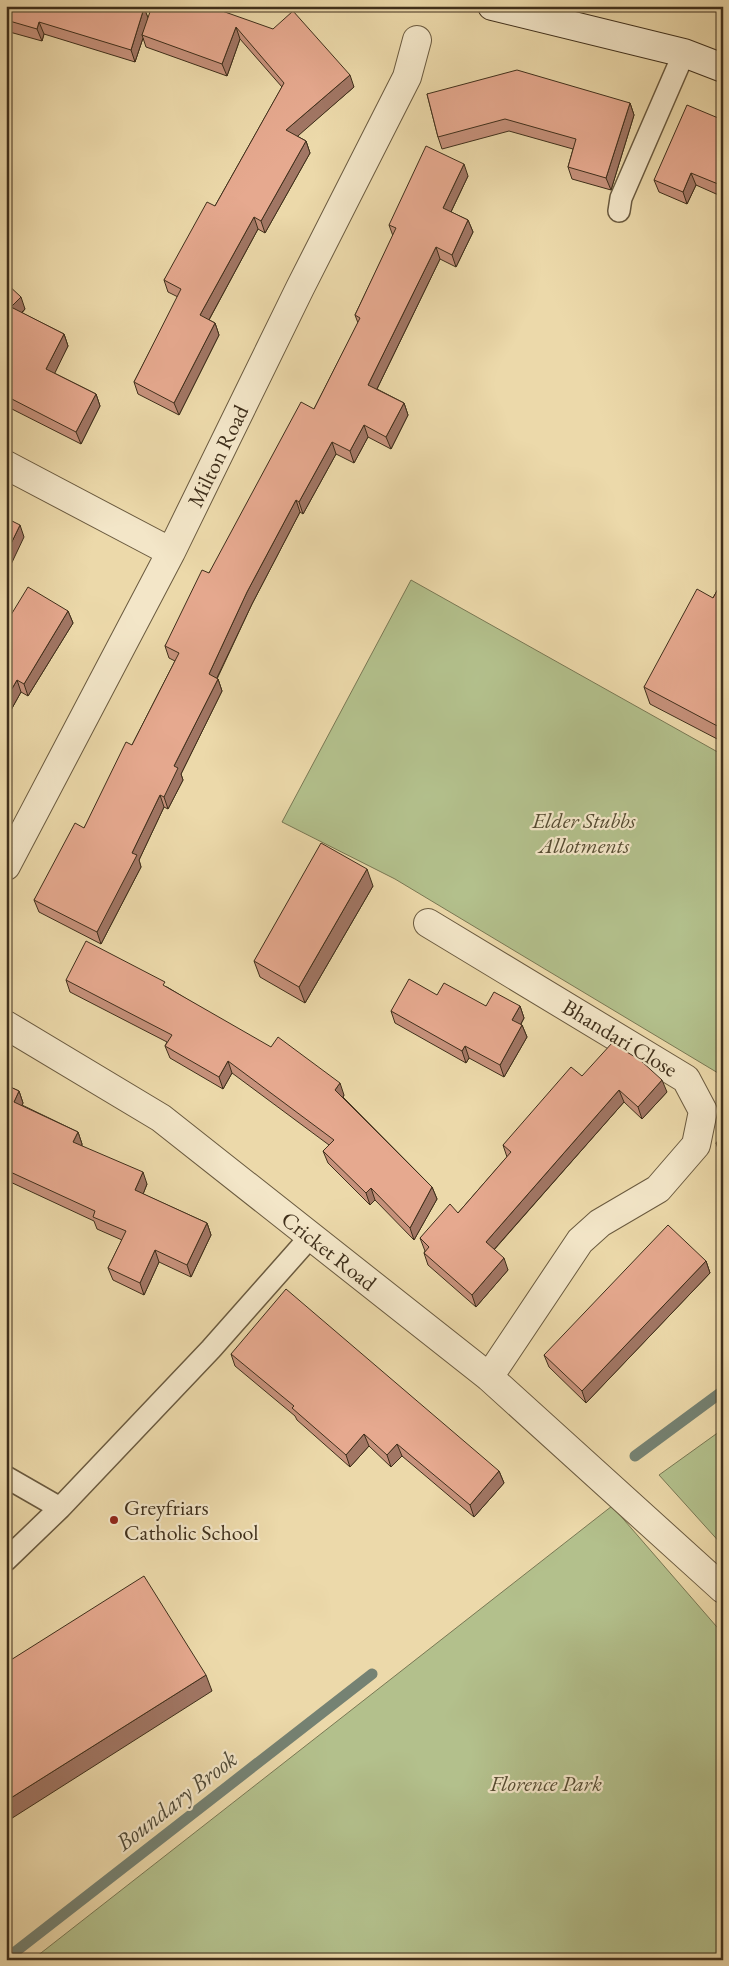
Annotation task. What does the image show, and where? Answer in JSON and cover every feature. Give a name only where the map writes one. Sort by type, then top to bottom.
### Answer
[{"type":"street","points":[[492,6],[684,53],[723,68]]},
{"type":"street","name":"Milton Road","points":[[6,866],[171,552],[300,288],[407,77],[417,40]]},
{"type":"street","points":[[6,465],[171,552]]},
{"type":"street","name":"Bhandari Close","points":[[428,923],[686,1078],[703,1111],[696,1145],[658,1188],[600,1223],[580,1241],[489,1376]]},
{"type":"street","name":"Cricket Road","points":[[6,1025],[161,1118],[489,1376],[723,1589]]},
{"type":"lane","points":[[619,211],[621,198],[684,53]]},
{"type":"lane","points":[[6,1560],[60,1508],[211,1349],[311,1236]]},
{"type":"lane","points":[[6,1477],[60,1508]]},
{"type":"green space","name":"Elder Stubbs Allotments","points":[[411,580],[723,755],[723,1076],[395,879],[282,822]]},
{"type":"green space","points":[[723,1429],[723,1546],[659,1475]]},
{"type":"green space","name":"Florence Park","points":[[612,1506],[723,1634],[723,1960],[32,1960]]},
{"type":"building","points":[[6,6],[140,6],[144,8],[131,50],[39,22],[37,29],[6,20]]},
{"type":"building","points":[[152,6],[208,6],[273,29],[293,11],[350,75],[286,130],[306,141],[261,221],[254,217],[200,315],[215,323],[174,403],[134,382],[181,289],[164,280],[207,202],[215,206],[284,83],[236,27],[222,64],[142,35]]},
{"type":"building","points":[[517,70],[630,103],[606,178],[568,167],[576,139],[505,119],[438,137],[427,94]]},
{"type":"building","points":[[687,105],[723,120],[723,186],[691,173],[683,192],[654,180]]},
{"type":"building","points":[[426,146],[464,164],[443,208],[468,220],[452,255],[436,247],[368,385],[404,403],[386,437],[364,425],[350,451],[332,442],[299,502],[296,500],[247,592],[209,674],[218,679],[174,766],[178,768],[164,797],[160,795],[132,853],[137,855],[97,932],[34,900],[75,823],[84,828],[126,742],[132,745],[179,653],[165,646],[202,570],[209,573],[301,402],[314,409],[360,318],[355,315],[396,228],[389,225]]},
{"type":"building","points":[[6,283],[21,297],[11,307],[64,334],[46,369],[96,394],[76,432],[6,396],[6,376],[11,365],[6,360]]},
{"type":"building","points":[[6,518],[20,525],[6,554]]},
{"type":"building","points":[[723,580],[723,729],[644,687],[697,589],[713,598]]},
{"type":"building","points":[[28,587],[68,611],[24,684],[17,680],[6,699],[6,623]]},
{"type":"building","points":[[321,843],[367,869],[299,987],[254,961]]},
{"type":"building","points":[[86,941],[165,982],[163,985],[271,1047],[278,1037],[340,1083],[335,1090],[432,1187],[410,1228],[371,1188],[366,1193],[323,1151],[334,1140],[228,1061],[219,1077],[165,1046],[172,1035],[66,980]]},
{"type":"building","points":[[409,979],[437,995],[444,983],[486,1006],[494,992],[520,1006],[512,1020],[522,1025],[500,1065],[465,1046],[462,1051],[391,1011]]},
{"type":"building","points":[[612,1043],[640,1060],[662,1080],[638,1107],[619,1090],[486,1242],[504,1258],[472,1295],[424,1253],[429,1247],[420,1238],[450,1204],[458,1213],[511,1152],[503,1145],[571,1067],[582,1076]]},
{"type":"building","points":[[6,1085],[19,1091],[14,1102],[78,1132],[73,1142],[143,1172],[135,1190],[207,1223],[187,1265],[155,1250],[140,1283],[108,1268],[126,1231],[93,1217],[95,1211],[6,1170]]},
{"type":"building","points":[[723,1135],[723,1149],[716,1143]]},
{"type":"building","points":[[668,1225],[706,1261],[582,1391],[544,1355]]},
{"type":"building","points":[[286,1289],[499,1471],[470,1505],[397,1444],[387,1455],[364,1434],[346,1455],[292,1408],[294,1406],[231,1354]]},
{"type":"building","points":[[144,1576],[206,1675],[6,1801],[6,1663]]},
{"type":"building","points":[[255,1957],[260,1960],[247,1960]]},
{"type":"waterway","name":"Boundary Brook","points":[[635,1456],[723,1391]]},
{"type":"waterway","name":"Boundary Brook","points":[[6,1959],[372,1674]]},
{"type":"place","name":"Greyfriars Catholic School","points":[[114,1520]]}]
